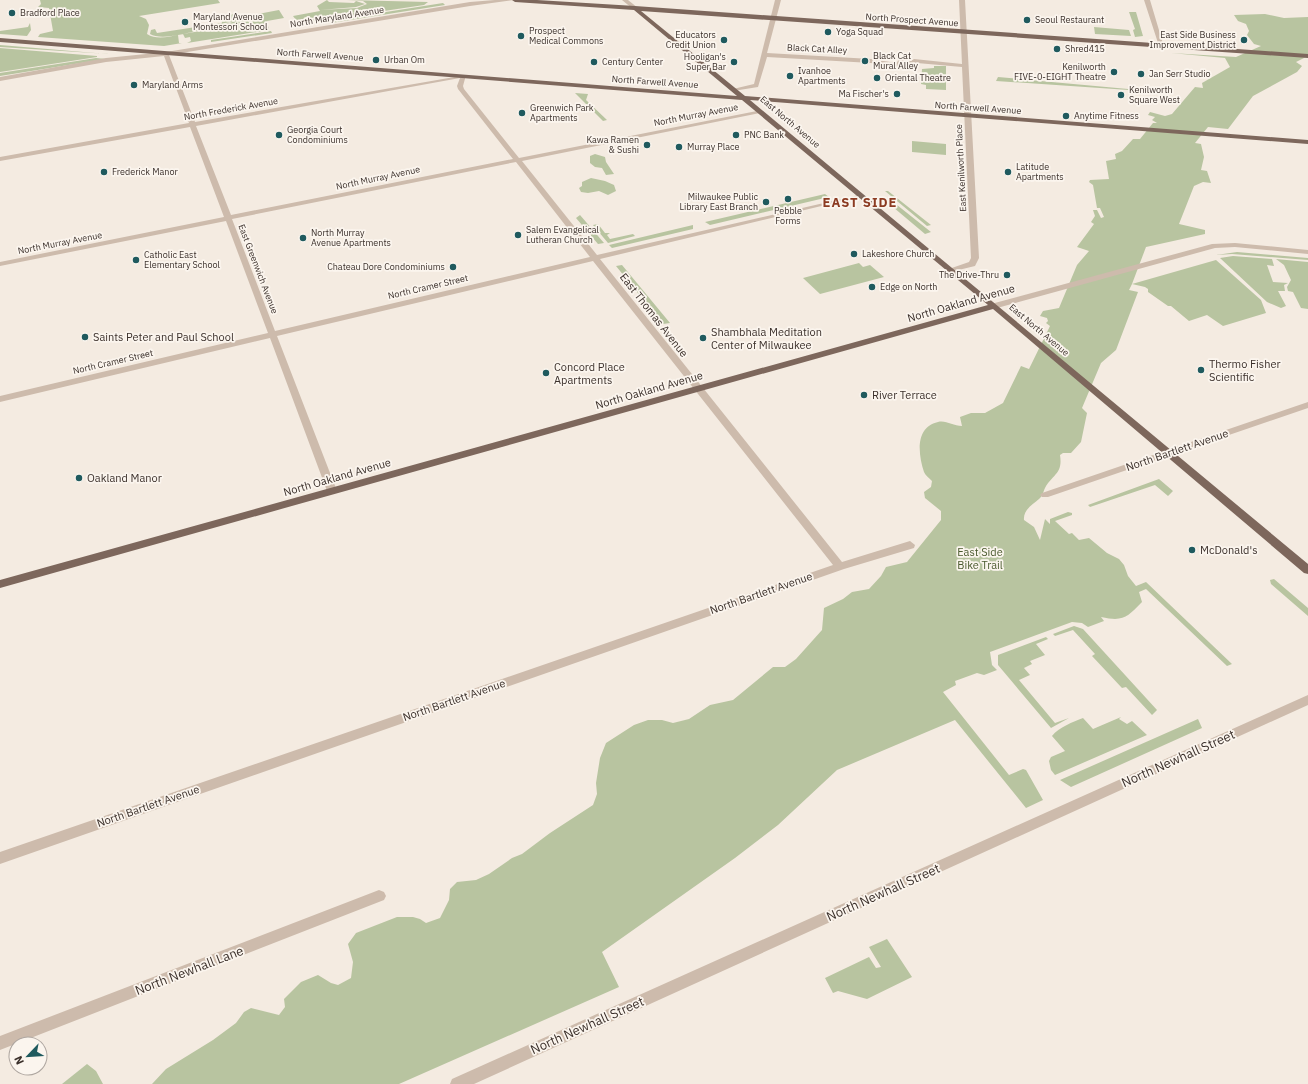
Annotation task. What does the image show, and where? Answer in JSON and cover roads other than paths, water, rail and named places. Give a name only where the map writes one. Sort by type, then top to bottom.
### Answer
[{"type":"main road","name":"North Prospect Avenue","points":[[515,0],[1308,56]]},
{"type":"main road","name":"East North Avenue","points":[[635,8],[994,306],[1308,570]]},
{"type":"main road","name":"North Farwell Avenue","points":[[0,40],[718,96],[746,100],[1308,142]]},
{"type":"main road","name":"North Oakland Avenue","points":[[0,584],[994,306]]},
{"type":"street","name":"North Maryland Avenue","points":[[0,79],[92,64],[137,61],[166,54],[470,4],[511,0]]},
{"type":"street","name":"East North Avenue","points":[[625,0],[635,8]]},
{"type":"street","points":[[735,90],[756,86],[778,0]]},
{"type":"street","name":"East Kenilworth Place","points":[[950,270],[972,264],[975,258],[962,0]]},
{"type":"street","points":[[1147,0],[1162,46]]},
{"type":"street","name":"East Greenwich Avenue","points":[[166,54],[332,491]]},
{"type":"street","name":"Black Cat Alley","points":[[764,55],[871,61],[899,65],[899,62],[914,62],[965,66]]},
{"type":"street","name":"North Frederick Avenue","points":[[0,159],[464,76]]},
{"type":"street","name":"East Thomas Avenue","points":[[464,76],[460,86],[461,90],[840,566]]},
{"type":"street","name":"North Murray Avenue","points":[[0,264],[760,111]]},
{"type":"street","name":"North Cramer Street","points":[[0,399],[861,195]]},
{"type":"street","name":"North Oakland Avenue","points":[[994,306],[1069,284],[1215,246],[1235,245],[1308,252]]},
{"type":"street","name":"North Bartlett Avenue","points":[[1046,495],[1308,405]]},
{"type":"street","name":"North Bartlett Avenue","points":[[0,858],[840,566],[910,545]]},
{"type":"street","name":"North Newhall Street","points":[[457,1084],[1308,700]]},
{"type":"street","name":"North Newhall Lane","points":[[0,1043],[379,896]]},
{"type":"place","name":"Bradford Place","points":[[12,13]]},
{"type":"place","name":"Seoul Restaurant","points":[[1027,20]]},
{"type":"place","name":"Maryland Avenue Montessori School","points":[[185,22]]},
{"type":"place","name":"Yoga Squad","points":[[828,32]]},
{"type":"place","name":"Prospect Medical Commons","points":[[521,36]]},
{"type":"place","name":"Educators Credit Union","points":[[724,40]]},
{"type":"place","name":"East Side Business Improvement District","points":[[1244,40]]},
{"type":"place","name":"Shred415","points":[[1057,49]]},
{"type":"place","name":"Urban Om","points":[[376,60]]},
{"type":"place","name":"Black Cat Mural Alley","points":[[865,61]]},
{"type":"place","name":"Century Center","points":[[594,62]]},
{"type":"place","name":"Hooligan's Super Bar","points":[[734,62]]},
{"type":"place","name":"Kenilworth FIVE-0-EIGHT Theatre","points":[[1114,72]]},
{"type":"place","name":"Jan Serr Studio","points":[[1141,74]]},
{"type":"place","name":"Ivanhoe Apartments","points":[[790,76]]},
{"type":"place","name":"Oriental Theatre","points":[[877,78]]},
{"type":"place","name":"Maryland Arms","points":[[134,85]]},
{"type":"place","name":"Ma Fischer's","points":[[897,94]]},
{"type":"place","name":"Kenilworth Square West","points":[[1121,95]]},
{"type":"place","name":"Greenwich Park Apartments","points":[[522,113]]},
{"type":"place","name":"Anytime Fitness","points":[[1066,116]]},
{"type":"place","name":"Georgia Court Condominiums","points":[[279,135]]},
{"type":"place","name":"PNC Bank","points":[[736,135]]},
{"type":"place","name":"Kawa Ramen & Sushi","points":[[647,145]]},
{"type":"place","name":"Murray Place","points":[[679,147]]},
{"type":"place","name":"Frederick Manor","points":[[104,172]]},
{"type":"place","name":"Latitude Apartments","points":[[1008,172]]},
{"type":"place","name":"Pebble Forms","points":[[788,199]]},
{"type":"place","name":"Milwaukee Public Library East Branch","points":[[766,202]]},
{"type":"place","name":"Salem Evangelical Lutheran Church","points":[[518,235]]},
{"type":"place","name":"North Murray Avenue Apartments","points":[[303,238]]},
{"type":"place","name":"Lakeshore Church","points":[[854,254]]},
{"type":"place","name":"Catholic East Elementary School","points":[[136,260]]},
{"type":"place","name":"Chateau Dore Condominiums","points":[[453,267]]},
{"type":"place","name":"The Drive-Thru","points":[[1007,275]]},
{"type":"place","name":"Edge on North","points":[[872,287]]},
{"type":"place","name":"Saints Peter and Paul School","points":[[85,337]]},
{"type":"place","name":"Shambhala Meditation Center of Milwaukee","points":[[703,338]]},
{"type":"place","name":"Thermo Fisher Scientific","points":[[1201,370]]},
{"type":"place","name":"Concord Place Apartments","points":[[546,373]]},
{"type":"place","name":"River Terrace","points":[[864,395]]},
{"type":"place","name":"Oakland Manor","points":[[79,478]]},
{"type":"place","name":"McDonald's","points":[[1192,550]]},
{"type":"district","name":"EAST SIDE","points":[[860,202]]},
{"type":"park label","name":"East Side Bike Trail","points":[[980,558]]}]
